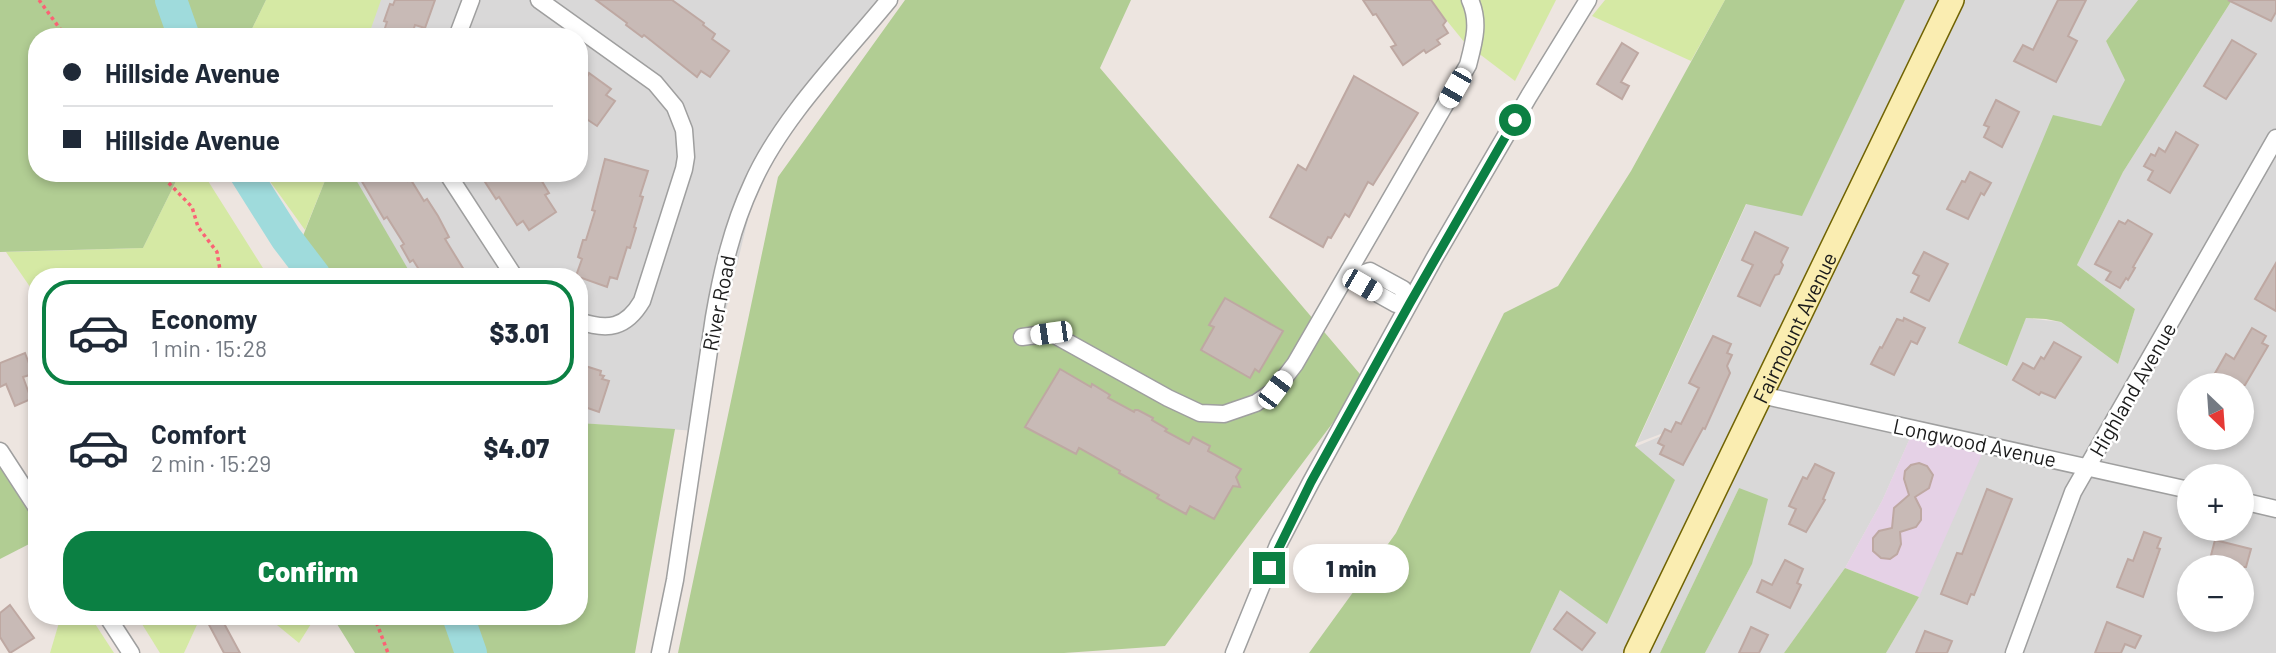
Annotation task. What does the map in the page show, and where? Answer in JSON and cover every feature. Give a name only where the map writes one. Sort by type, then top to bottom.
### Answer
[{"type":"main road","name":"Fairmount Avenue","points":[[1636,653],[1952,0]]},
{"type":"street","points":[[460,28],[471,0]]},
{"type":"street","points":[[539,0],[578,28]]},
{"type":"street","name":"River Road","points":[[660,653],[675,580],[720,281],[733,233],[752,182],[779,136],[889,0]]},
{"type":"street","points":[[1022,337],[1051,333],[1200,413],[1224,414],[1256,403],[1275,390],[1295,364],[1354,272],[1468,65],[1476,31],[1470,0]]},
{"type":"street","points":[[1234,653],[1278,545],[1407,301],[1588,0]]},
{"type":"street","points":[[588,35],[655,83],[675,107],[686,138],[684,169],[642,301],[634,315],[626,321],[612,326],[588,324]]},
{"type":"street","name":"Highland Avenue","points":[[2014,653],[2073,492],[2276,138]]},
{"type":"street","points":[[453,182],[509,268]]},
{"type":"street","points":[[1354,272],[1370,271],[1403,289],[1407,301]]},
{"type":"street","name":"Longwood Avenue","points":[[1761,395],[2177,487]]},
{"type":"street","points":[[0,451],[28,494]]},
{"type":"street","points":[[2254,504],[2276,509]]},
{"type":"street","points":[[113,625],[131,653]]},
{"type":"path","points":[[39,0],[59,28]]},
{"type":"path","points":[[168,182],[192,207],[198,227],[217,252],[220,268]]},
{"type":"path","points":[[377,625],[388,653]]},
{"type":"shaded area","points":[[279,0],[893,0],[761,165],[697,431],[588,424],[588,268],[406,268],[356,182],[588,182],[588,28],[281,28]]},
{"type":"shaded area","points":[[1905,0],[2138,0],[2106,41],[2126,80],[2101,126],[1958,342],[2006,366],[2026,318],[2061,322],[2118,364],[2135,309],[2077,265],[2123,172],[2232,0],[2276,0],[2276,653],[1886,653],[1919,597],[1914,429],[1882,501],[1845,568],[1784,653],[1705,653],[1752,564],[1739,488],[1660,653],[1530,653],[1560,590],[1606,623],[1635,447],[1708,416],[1637,443],[1747,203],[1802,215]]},
{"type":"shaded area","points":[[1914,429],[1986,445],[1919,597],[1845,568],[1882,501]]},
{"type":"green space","points":[[0,0],[266,0],[252,28],[28,28],[28,182],[176,182],[143,248],[0,252]]},
{"type":"green space","points":[[266,0],[381,0],[371,28],[252,28]]},
{"type":"green space","points":[[905,0],[1131,0],[1100,68],[1365,380],[1165,646],[1064,653],[678,653],[778,177]]},
{"type":"green space","points":[[1430,0],[1556,0],[1515,81],[1465,43]]},
{"type":"green space","points":[[1605,0],[1725,0],[1691,61],[1592,16]]},
{"type":"green space","points":[[1725,0],[1905,0],[1802,216],[1746,204],[1635,446],[1675,480],[1607,624],[1560,590],[1530,653],[1309,653],[1396,533],[1504,313],[1558,286],[1631,171]]},
{"type":"green space","points":[[2138,0],[2232,0],[2123,172],[2077,265],[2135,309],[2118,364],[2061,322],[2026,318],[2007,366],[1958,343],[2053,115],[2101,126],[2125,80],[2106,41]]},
{"type":"green space","points":[[176,182],[209,182],[263,268],[28,268],[28,284],[6,252],[143,248]]},
{"type":"green space","points":[[270,182],[324,182],[305,230]]},
{"type":"green space","points":[[324,182],[357,182],[407,268],[290,268]]},
{"type":"green space","points":[[588,424],[675,429],[635,653],[355,653],[338,625],[588,625]]},
{"type":"green space","points":[[0,453],[28,495],[28,545],[0,559]]},
{"type":"green space","points":[[1739,488],[1768,499],[1752,564],[1705,653],[1660,653]]},
{"type":"green space","points":[[1845,568],[1919,597],[1886,653],[1784,653]]},
{"type":"green space","points":[[58,625],[96,625],[114,653],[50,653]]},
{"type":"green space","points":[[143,625],[197,625],[184,653],[160,653]]},
{"type":"green space","points":[[277,625],[310,625],[299,643]]},
{"type":"building","points":[[395,0],[435,0],[425,28],[415,25],[414,28],[385,28],[387,22],[384,21],[390,4],[393,5]]},
{"type":"building","points":[[596,0],[672,0],[704,23],[703,25],[715,34],[712,39],[729,51],[710,77],[701,71],[697,77]]},
{"type":"building","points":[[1363,0],[1431,0],[1446,21],[1443,25],[1448,33],[1437,40],[1440,44],[1426,53],[1424,50],[1403,65],[1391,47],[1396,45],[1376,14],[1373,15]]},
{"type":"building","points":[[2058,0],[2086,0],[2068,36],[2077,41],[2056,82],[2014,61],[2023,45],[2033,50]]},
{"type":"building","points":[[2228,0],[2276,0],[2276,12],[2271,21]]},
{"type":"building","points":[[2232,40],[2256,54],[2226,99],[2204,86]]},
{"type":"building","points":[[1622,43],[1638,53],[1621,82],[1629,86],[1622,99],[1597,84]]},
{"type":"building","points":[[589,73],[611,89],[606,95],[615,101],[597,126],[588,120]]},
{"type":"building","points":[[1354,76],[1418,113],[1373,185],[1368,182],[1349,217],[1345,214],[1323,247],[1270,217],[1298,165],[1306,170]]},
{"type":"building","points":[[1996,100],[2019,112],[2002,147],[1984,137],[1989,127],[1984,125]]},
{"type":"building","points":[[2176,132],[2198,145],[2170,193],[2148,180],[2153,171],[2144,166],[2151,154],[2155,156],[2159,148],[2165,152]]},
{"type":"building","points":[[605,159],[648,171],[630,248],[627,247],[617,279],[610,277],[607,287],[588,280],[588,268],[579,268],[582,259],[578,257],[595,211],[592,210]]},
{"type":"building","points":[[1970,172],[1991,183],[1984,195],[1981,193],[1968,219],[1947,209]]},
{"type":"building","points":[[362,182],[412,182],[438,216],[449,237],[445,239],[463,268],[418,268],[413,260],[410,262],[401,246],[404,244],[387,217],[384,219]]},
{"type":"building","points":[[485,182],[542,182],[549,193],[545,195],[556,212],[529,230],[523,221],[517,225],[499,197],[496,199]]},
{"type":"building","points":[[2128,220],[2152,234],[2128,280],[2126,278],[2120,288],[2106,280],[2111,272],[2095,264],[2119,221],[2125,224]]},
{"type":"building","points":[[1755,232],[1788,248],[1779,274],[1775,275],[1760,306],[1738,296],[1753,265],[1742,260]]},
{"type":"building","points":[[1924,252],[1948,264],[1929,301],[1911,292],[1919,276],[1913,273]]},
{"type":"building","points":[[2276,263],[2276,311],[2255,299]]},
{"type":"building","points":[[1225,298],[1283,331],[1259,372],[1255,369],[1250,378],[1201,350],[1214,327],[1209,325]]},
{"type":"building","points":[[1904,318],[1925,328],[1917,344],[1911,341],[1894,375],[1871,364],[1897,319],[1903,321]]},
{"type":"building","points":[[2252,328],[2266,336],[2262,343],[2268,346],[2252,373],[2215,373],[2226,354],[2234,359]]},
{"type":"building","points":[[1713,336],[1731,344],[1727,353],[1732,355],[1727,366],[1730,373],[1705,429],[1703,428],[1683,465],[1660,454],[1664,446],[1658,443],[1665,429],[1671,432],[1676,422],[1681,424],[1699,388],[1689,383]]},
{"type":"building","points":[[2054,342],[2081,357],[2055,398],[2041,392],[2039,395],[2013,380],[2023,363],[2034,369]]},
{"type":"building","points":[[25,353],[28,376],[23,377],[28,400],[15,406],[6,384],[0,387],[0,363]]},
{"type":"building","points":[[588,367],[601,371],[600,375],[604,376],[602,379],[609,381],[599,412],[588,408]]},
{"type":"building","points":[[1060,369],[1091,387],[1092,384],[1110,395],[1108,398],[1134,412],[1138,410],[1153,418],[1152,420],[1167,429],[1165,431],[1189,444],[1193,437],[1210,446],[1208,451],[1241,469],[1236,477],[1240,487],[1233,486],[1214,519],[1190,506],[1186,514],[1079,448],[1076,454],[1025,427]]},
{"type":"building","points":[[1919,463],[1927,466],[1933,475],[1929,488],[1915,497],[1921,509],[1921,520],[1916,527],[1900,532],[1901,544],[1897,554],[1890,559],[1881,558],[1873,551],[1873,538],[1879,531],[1892,528],[1894,508],[1909,495],[1904,479],[1905,471],[1911,465]]},
{"type":"building","points":[[1815,464],[1834,473],[1823,499],[1825,500],[1806,532],[1789,524],[1796,509],[1789,506],[1803,477],[1807,479]]},
{"type":"building","points":[[1987,489],[2012,499],[1974,595],[1971,594],[1967,604],[1941,594],[1957,553],[1962,554]]},
{"type":"building","points":[[2144,532],[2161,538],[2157,548],[2160,549],[2143,597],[2117,587],[2128,559],[2133,561]]},
{"type":"building","points":[[2215,541],[2251,549],[2249,555],[2211,555]]},
{"type":"building","points":[[1785,560],[1803,569],[1797,583],[1801,585],[1790,608],[1757,592],[1762,580],[1772,585]]},
{"type":"building","points":[[10,605],[34,638],[10,653],[0,637],[0,613]]},
{"type":"building","points":[[1567,612],[1595,633],[1582,650],[1554,629]]},
{"type":"building","points":[[2107,622],[2141,636],[2135,648],[2125,644],[2121,653],[2095,653]]},
{"type":"building","points":[[209,625],[225,625],[240,653],[224,653]]},
{"type":"building","points":[[1751,627],[1768,635],[1759,653],[1739,653]]},
{"type":"building","points":[[1925,631],[1952,641],[1947,653],[1916,653]]},
{"type":"waterway","points":[[171,0],[181,28]]},
{"type":"waterway","points":[[251,182],[286,238],[309,268]]},
{"type":"waterway","points":[[461,625],[471,653]]},
{"type":"route","points":[[1269,568],[1311,482],[1435,257],[1515,120]]}]
